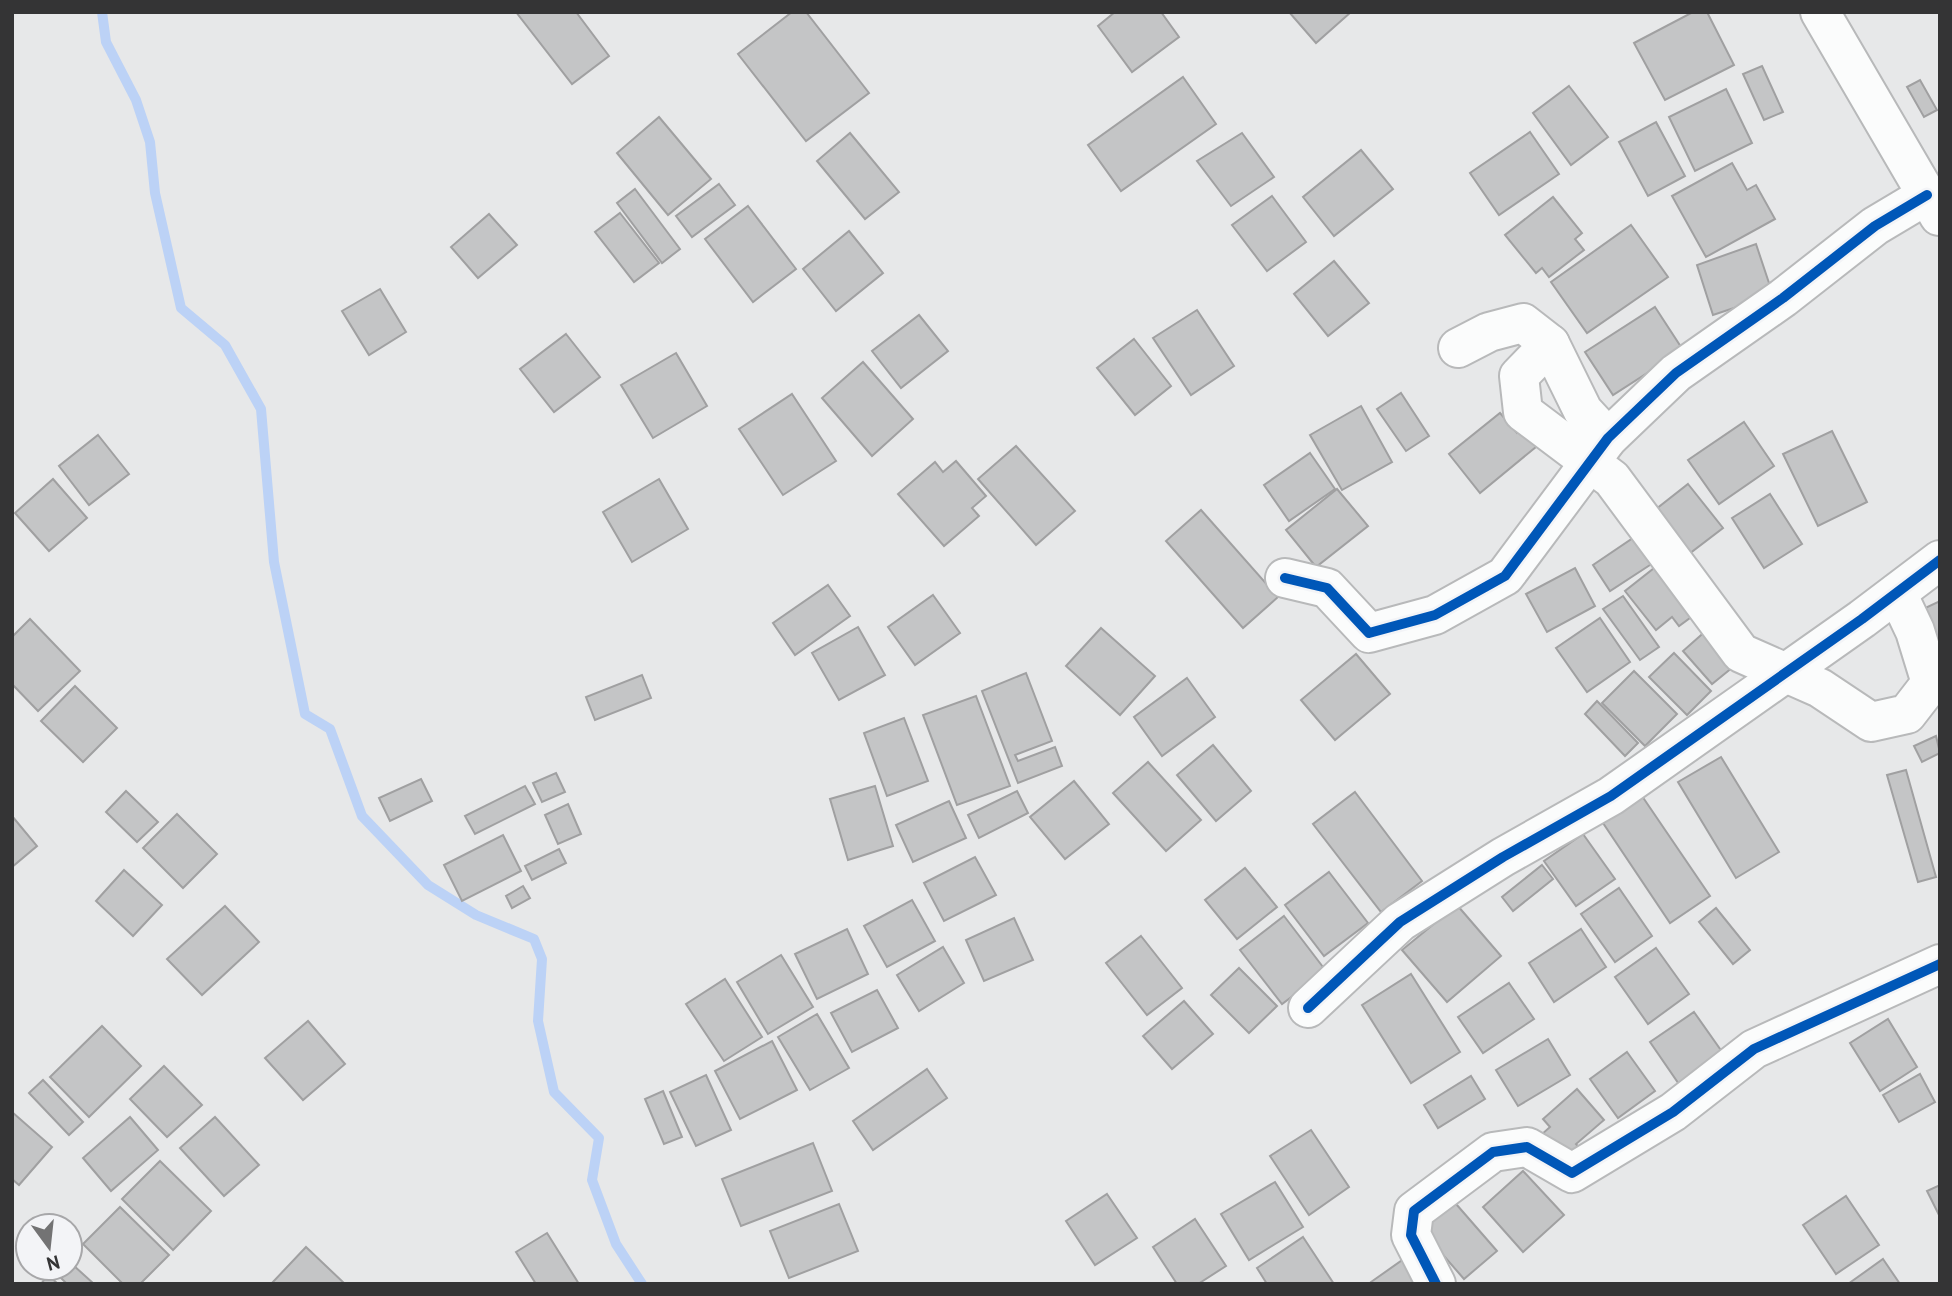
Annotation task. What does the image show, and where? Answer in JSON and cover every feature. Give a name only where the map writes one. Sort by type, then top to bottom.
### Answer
[{"type":"street","points":[[1285,578],[1326,588],[1369,633],[1434,615],[1505,576],[1599,451],[1676,373],[1783,298],[1875,226],[1933,207],[1820,12]]},
{"type":"street","points":[[1458,348],[1489,332],[1523,323],[1550,345],[1583,411],[1612,479],[1741,653],[1820,688],[1871,722],[1907,714],[1931,683],[1915,631],[1897,593]]},
{"type":"street","points":[[1550,345],[1519,376],[1523,412],[1599,451]]},
{"type":"street","points":[[1308,1008],[1400,922],[1503,857],[1611,796],[1940,560]]},
{"type":"street","points":[[1437,1284],[1411,1235],[1414,1211],[1493,1152],[1527,1147],[1572,1173],[1673,1112],[1754,1049],[1940,964]]},
{"type":"building","points":[[516,12],[576,12],[609,56],[572,84]]},
{"type":"building","points":[[792,12],[806,12],[869,93],[806,141],[738,54]]},
{"type":"building","points":[[1115,12],[1161,12],[1179,37],[1132,72],[1098,26]]},
{"type":"building","points":[[1289,12],[1351,12],[1316,43]]},
{"type":"building","points":[[1693,12],[1707,12],[1734,65],[1665,100],[1634,43]]},
{"type":"building","points":[[1762,66],[1783,112],[1764,120],[1743,74]]},
{"type":"building","points":[[1183,77],[1216,124],[1121,191],[1088,145]]},
{"type":"building","points":[[1920,80],[1937,110],[1924,117],[1907,87]]},
{"type":"building","points":[[1569,86],[1608,137],[1571,165],[1533,113]]},
{"type":"building","points":[[1726,89],[1752,143],[1695,171],[1669,117]]},
{"type":"building","points":[[659,117],[711,179],[668,215],[617,153]]},
{"type":"building","points":[[1656,122],[1685,176],[1648,196],[1619,142]]},
{"type":"building","points":[[1530,132],[1559,174],[1499,215],[1470,173]]},
{"type":"building","points":[[850,133],[899,192],[865,219],[817,161]]},
{"type":"building","points":[[1242,133],[1274,177],[1231,206],[1197,161]]},
{"type":"building","points":[[1361,150],[1393,189],[1334,236],[1303,197]]},
{"type":"building","points":[[1732,163],[1747,190],[1756,185],[1775,219],[1706,257],[1672,196]]},
{"type":"building","points":[[719,184],[735,205],[692,237],[676,216]]},
{"type":"building","points":[[635,189],[680,249],[662,263],[617,203]]},
{"type":"building","points":[[1272,196],[1306,242],[1267,271],[1232,225]]},
{"type":"building","points":[[1553,197],[1582,233],[1575,239],[1584,250],[1549,277],[1542,268],[1536,273],[1505,235]]},
{"type":"building","points":[[748,206],[796,269],[753,302],[705,239]]},
{"type":"building","points":[[620,213],[659,263],[634,282],[595,232]]},
{"type":"building","points":[[489,214],[517,245],[478,278],[451,247]]},
{"type":"building","points":[[1631,225],[1668,277],[1587,333],[1551,282]]},
{"type":"building","points":[[849,231],[883,273],[836,311],[803,269]]},
{"type":"building","points":[[1756,244],[1773,295],[1713,315],[1697,265]]},
{"type":"building","points":[[1334,261],[1369,303],[1328,336],[1294,294]]},
{"type":"building","points":[[380,289],[406,332],[369,355],[342,311]]},
{"type":"building","points":[[1655,307],[1683,350],[1613,395],[1585,352]]},
{"type":"building","points":[[1197,310],[1234,366],[1191,395],[1153,338]]},
{"type":"building","points":[[919,315],[948,351],[901,388],[872,351]]},
{"type":"building","points":[[566,334],[600,377],[554,412],[520,369]]},
{"type":"building","points":[[1134,339],[1171,386],[1135,415],[1097,368]]},
{"type":"building","points":[[676,353],[707,406],[653,438],[621,385]]},
{"type":"building","points":[[863,362],[913,419],[872,456],[822,398]]},
{"type":"building","points":[[1401,393],[1429,436],[1406,451],[1377,409]]},
{"type":"building","points":[[792,394],[836,461],[783,495],[739,429]]},
{"type":"building","points":[[1361,406],[1392,462],[1342,490],[1310,435]]},
{"type":"building","points":[[1500,413],[1517,433],[1528,425],[1542,442],[1480,493],[1449,454]]},
{"type":"building","points":[[1744,422],[1774,466],[1719,504],[1688,460]]},
{"type":"building","points":[[1832,431],[1867,502],[1818,526],[1783,454]]},
{"type":"building","points":[[98,435],[129,474],[89,505],[59,466]]},
{"type":"building","points":[[1016,446],[1075,511],[1036,545],[978,479]]},
{"type":"building","points":[[1310,453],[1335,489],[1289,521],[1264,485]]},
{"type":"building","points":[[956,461],[986,496],[972,508],[979,516],[944,546],[898,494],[935,462],[943,472]]},
{"type":"building","points":[[53,479],[87,518],[49,551],[15,513]]},
{"type":"building","points":[[659,479],[688,529],[632,562],[603,512]]},
{"type":"building","points":[[1688,484],[1723,528],[1685,557],[1651,513]]},
{"type":"building","points":[[1337,489],[1368,526],[1316,567],[1286,530]]},
{"type":"building","points":[[1770,494],[1802,544],[1764,568],[1732,518]]},
{"type":"building","points":[[1201,510],[1278,597],[1243,628],[1166,541]]},
{"type":"building","points":[[1636,536],[1653,563],[1610,591],[1593,565]]},
{"type":"building","points":[[1658,565],[1694,615],[1679,626],[1672,617],[1656,630],[1625,591]]},
{"type":"building","points":[[1575,568],[1595,606],[1547,632],[1526,594]]},
{"type":"building","points":[[828,585],[850,616],[795,655],[773,623]]},
{"type":"building","points":[[933,595],[960,633],[915,665],[888,627]]},
{"type":"building","points":[[1623,596],[1659,647],[1640,660],[1603,609]]},
{"type":"building","points":[[1940,601],[1940,652],[1921,610]]},
{"type":"building","points":[[1600,618],[1630,662],[1587,692],[1556,648]]},
{"type":"building","points":[[30,619],[80,671],[38,711],[12,684],[12,637]]},
{"type":"building","points":[[858,627],[885,675],[839,700],[812,653]]},
{"type":"building","points":[[1101,628],[1155,676],[1120,715],[1066,666]]},
{"type":"building","points":[[1708,629],[1738,663],[1712,684],[1683,651]]},
{"type":"building","points":[[1674,653],[1711,691],[1687,715],[1649,677]]},
{"type":"building","points":[[1356,654],[1390,694],[1335,740],[1301,700]]},
{"type":"building","points":[[1634,671],[1677,714],[1645,746],[1602,703]]},
{"type":"building","points":[[1026,673],[1052,741],[1015,755],[1018,761],[1055,747],[1062,766],[1018,783],[982,691]]},
{"type":"building","points":[[642,675],[651,698],[595,720],[586,697]]},
{"type":"building","points":[[1187,678],[1215,717],[1162,756],[1134,717]]},
{"type":"building","points":[[75,686],[117,728],[83,762],[41,721]]},
{"type":"building","points":[[976,696],[1010,786],[957,805],[923,715]]},
{"type":"building","points":[[1597,701],[1638,743],[1625,756],[1585,714]]},
{"type":"building","points":[[904,718],[928,781],[887,796],[864,733]]},
{"type":"building","points":[[1936,736],[1940,753],[1922,762],[1914,746]]},
{"type":"building","points":[[1213,745],[1251,791],[1216,821],[1177,775]]},
{"type":"building","points":[[1721,757],[1779,852],[1736,878],[1678,782]]},
{"type":"building","points":[[1148,762],[1201,820],[1166,851],[1113,793]]},
{"type":"building","points":[[1906,770],[1936,877],[1918,882],[1887,775]]},
{"type":"building","points":[[556,773],[565,792],[542,802],[533,783]]},
{"type":"building","points":[[421,779],[432,801],[390,821],[379,798]]},
{"type":"building","points":[[1074,781],[1109,824],[1065,859],[1030,817]]},
{"type":"building","points":[[525,786],[535,804],[475,834],[465,816]]},
{"type":"building","points":[[875,786],[893,846],[848,860],[830,799]]},
{"type":"building","points":[[126,791],[158,822],[137,842],[106,812]]},
{"type":"building","points":[[1017,791],[1028,813],[979,838],[968,815]]},
{"type":"building","points":[[1355,792],[1422,881],[1381,912],[1313,824]]},
{"type":"building","points":[[1642,796],[1710,896],[1670,923],[1603,823]]},
{"type":"building","points":[[949,801],[966,838],[913,862],[896,825]]},
{"type":"building","points":[[568,804],[581,834],[558,844],[545,815]]},
{"type":"building","points":[[177,814],[217,854],[183,888],[143,848]]},
{"type":"building","points":[[12,816],[37,846],[12,867]]},
{"type":"building","points":[[1583,834],[1615,879],[1576,906],[1544,861]]},
{"type":"building","points":[[503,835],[521,871],[462,901],[444,865]]},
{"type":"building","points":[[559,849],[566,863],[532,880],[525,866]]},
{"type":"building","points":[[975,857],[996,895],[944,921],[924,883]]},
{"type":"building","points":[[1542,865],[1553,879],[1513,911],[1502,897]]},
{"type":"building","points":[[1245,868],[1277,907],[1237,939],[1205,900]]},
{"type":"building","points":[[124,870],[162,905],[133,936],[96,901]]},
{"type":"building","points":[[1329,872],[1368,923],[1324,956],[1285,905]]},
{"type":"building","points":[[523,886],[530,898],[512,908],[506,896]]},
{"type":"building","points":[[1619,888],[1652,936],[1615,962],[1581,914]]},
{"type":"building","points":[[912,900],[935,941],[887,967],[864,926]]},
{"type":"building","points":[[1457,905],[1501,956],[1447,1002],[1402,950]]},
{"type":"building","points":[[225,906],[259,942],[202,995],[167,959]]},
{"type":"building","points":[[1716,908],[1750,950],[1733,964],[1699,922]]},
{"type":"building","points":[[1284,916],[1326,971],[1282,1004],[1240,950]]},
{"type":"building","points":[[1014,918],[1033,960],[984,981],[966,940]]},
{"type":"building","points":[[847,929],[868,974],[817,999],[795,954]]},
{"type":"building","points":[[1581,929],[1606,967],[1554,1002],[1529,963]]},
{"type":"building","points":[[1141,936],[1182,988],[1147,1015],[1106,963]]},
{"type":"building","points":[[943,947],[964,983],[919,1011],[897,975]]},
{"type":"building","points":[[1656,948],[1689,994],[1648,1024],[1615,977]]},
{"type":"building","points":[[781,955],[813,1007],[768,1034],[737,982]]},
{"type":"building","points":[[1239,968],[1277,1006],[1249,1033],[1211,995]]},
{"type":"building","points":[[1411,974],[1460,1052],[1411,1083],[1362,1005]]},
{"type":"building","points":[[725,979],[762,1037],[724,1061],[686,1004]]},
{"type":"building","points":[[1509,983],[1534,1019],[1483,1053],[1458,1017]]},
{"type":"building","points":[[877,990],[898,1028],[852,1052],[831,1013]]},
{"type":"building","points":[[1184,1001],[1213,1034],[1172,1069],[1143,1036]]},
{"type":"building","points":[[1694,1012],[1725,1056],[1681,1087],[1650,1042]]},
{"type":"building","points":[[817,1014],[849,1068],[810,1090],[778,1037]]},
{"type":"building","points":[[1888,1019],[1917,1067],[1880,1091],[1850,1043]]},
{"type":"building","points":[[308,1021],[345,1064],[303,1100],[265,1058]]},
{"type":"building","points":[[102,1026],[141,1066],[89,1117],[50,1077]]},
{"type":"building","points":[[1548,1039],[1570,1075],[1518,1106],[1496,1070]]},
{"type":"building","points":[[772,1041],[797,1090],[740,1119],[715,1071]]},
{"type":"building","points":[[1627,1052],[1655,1091],[1618,1118],[1590,1079]]},
{"type":"building","points":[[164,1066],[202,1105],[167,1137],[130,1099]]},
{"type":"building","points":[[927,1069],[947,1098],[873,1150],[853,1121]]},
{"type":"building","points":[[1920,1074],[1935,1102],[1899,1122],[1883,1095]]},
{"type":"building","points":[[706,1075],[731,1130],[696,1146],[670,1092]]},
{"type":"building","points":[[1471,1076],[1485,1099],[1438,1128],[1424,1105]]},
{"type":"building","points":[[43,1080],[83,1122],[69,1135],[29,1093]]},
{"type":"building","points":[[1577,1089],[1604,1120],[1576,1144],[1581,1150],[1566,1164],[1541,1135],[1550,1127],[1543,1119]]},
{"type":"building","points":[[663,1091],[682,1137],[664,1144],[645,1099]]},
{"type":"building","points":[[12,1112],[52,1147],[19,1185],[12,1179]]},
{"type":"building","points":[[130,1117],[158,1150],[111,1191],[83,1158]]},
{"type":"building","points":[[215,1117],[259,1165],[224,1196],[180,1148]]},
{"type":"building","points":[[1311,1130],[1349,1187],[1309,1215],[1270,1156]]},
{"type":"building","points":[[813,1143],[832,1191],[741,1226],[722,1179]]},
{"type":"building","points":[[160,1161],[211,1211],[173,1250],[122,1199]]},
{"type":"building","points":[[1523,1171],[1564,1215],[1523,1252],[1483,1207]]},
{"type":"building","points":[[1275,1182],[1303,1227],[1249,1260],[1221,1214]]},
{"type":"building","points":[[1940,1185],[1940,1217],[1927,1191]]},
{"type":"building","points":[[1443,1189],[1497,1251],[1464,1279],[1410,1217]]},
{"type":"building","points":[[1107,1194],[1137,1238],[1095,1265],[1066,1221]]},
{"type":"building","points":[[1846,1196],[1879,1245],[1836,1274],[1803,1225]]},
{"type":"building","points":[[839,1204],[858,1251],[789,1278],[770,1231]]},
{"type":"building","points":[[120,1207],[169,1255],[140,1284],[123,1284],[84,1243]]},
{"type":"building","points":[[1195,1219],[1226,1266],[1198,1284],[1177,1284],[1153,1247]]},
{"type":"building","points":[[547,1233],[579,1284],[536,1284],[516,1252]]},
{"type":"building","points":[[1303,1237],[1334,1284],[1267,1284],[1257,1268]]},
{"type":"building","points":[[306,1247],[345,1284],[271,1284]]},
{"type":"building","points":[[1408,1256],[1428,1284],[1372,1284],[1371,1282]]},
{"type":"building","points":[[1883,1259],[1900,1284],[1848,1284]]},
{"type":"building","points":[[84,1275],[94,1284],[65,1282],[84,1282]]},
{"type":"waterway","points":[[102,12],[106,42],[136,100],[150,142],[155,193],[181,308],[225,345],[261,409],[274,562],[305,714],[330,729],[362,816],[428,885],[476,915],[534,939],[542,959],[538,1021],[554,1092],[599,1138],[592,1180],[616,1244],[642,1284]]},
{"type":"cycle path","points":[[1285,578],[1327,588],[1369,633],[1435,615],[1505,576],[1608,438],[1676,373],[1783,298],[1875,226],[1927,195]]},
{"type":"cycle path","points":[[1308,1008],[1400,922],[1503,857],[1611,796],[1862,619],[1940,560]]},
{"type":"cycle path","points":[[1436,1284],[1411,1235],[1414,1211],[1493,1152],[1527,1147],[1572,1173],[1673,1112],[1754,1049],[1940,964]]}]
